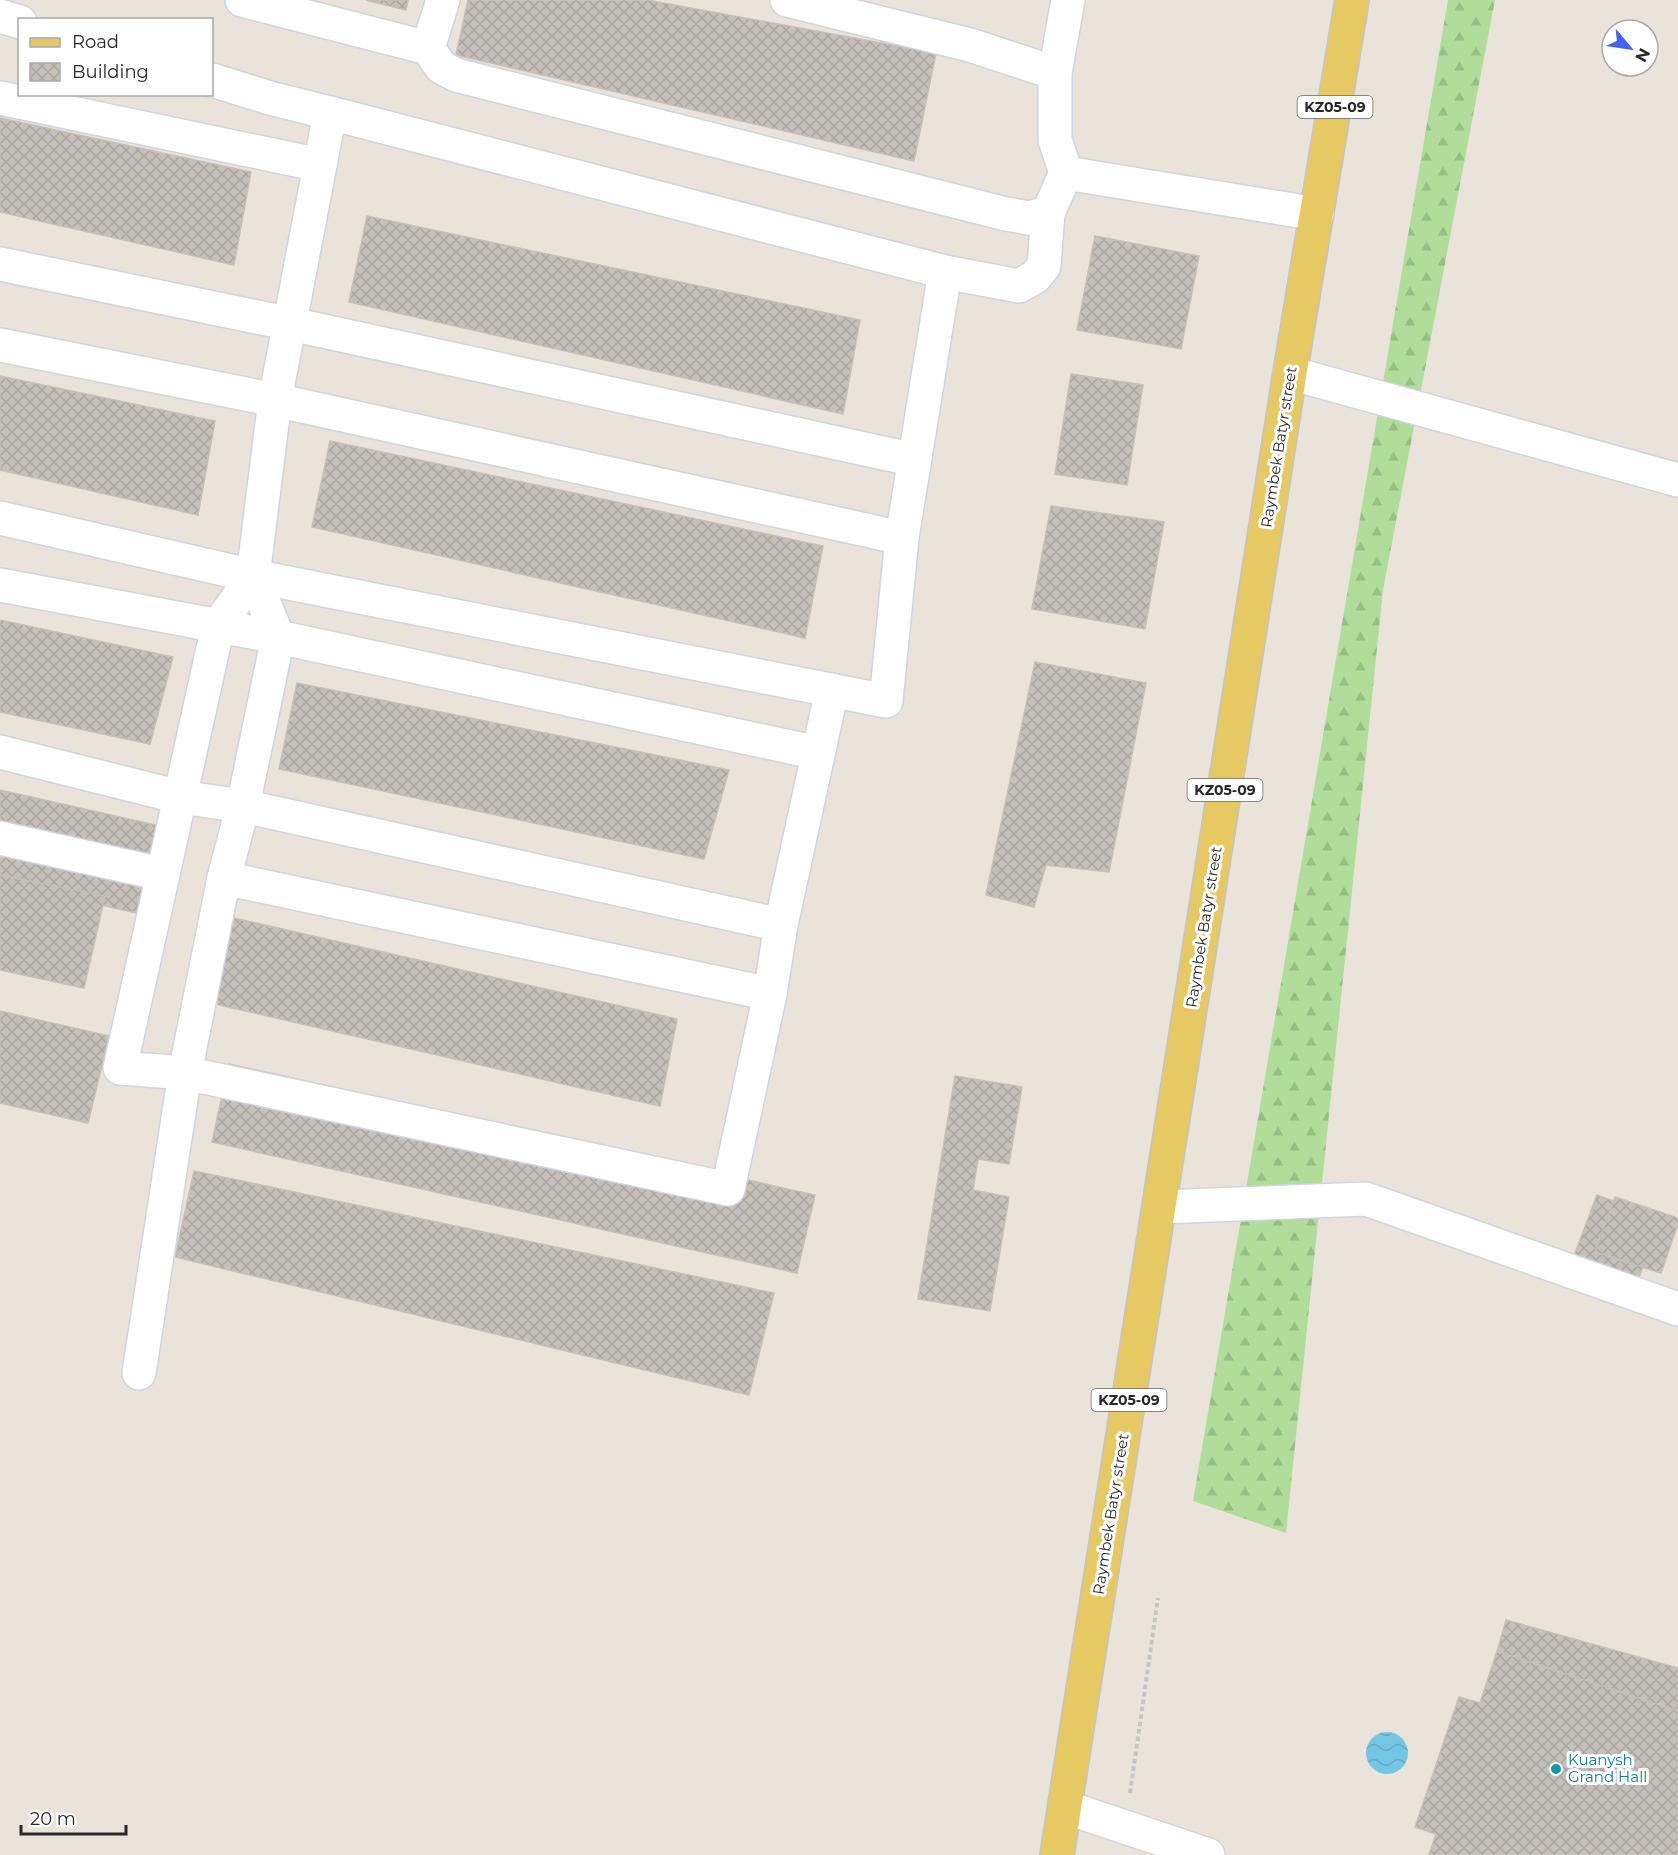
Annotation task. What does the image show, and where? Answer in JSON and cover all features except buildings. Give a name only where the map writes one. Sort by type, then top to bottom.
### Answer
[{"type":"main road","name":"Raymbek Batyr street","points":[[1057,1855],[1290,373],[1352,0]]},
{"type":"street","points":[[242,0],[428,48],[441,68],[456,75],[1006,214],[1029,218],[1048,213]]},
{"type":"street","points":[[428,48],[443,0]]},
{"type":"street","points":[[787,0],[970,45],[1055,73]]},
{"type":"street","points":[[213,80],[270,98],[945,272],[1019,286],[1035,278],[1044,266],[1048,213],[1066,173],[1055,140],[1055,73],[1068,0]]},
{"type":"street","points":[[0,16],[18,21]]},
{"type":"street","points":[[0,98],[320,165]]},
{"type":"street","points":[[330,113],[275,400],[253,576],[218,626],[120,1068],[184,1073],[728,1189],[770,994],[781,925],[832,690]]},
{"type":"street","points":[[1066,173],[1317,214]]},
{"type":"street","points":[[0,264],[291,324],[915,460]]},
{"type":"street","points":[[0,518],[253,576],[886,701],[902,538],[945,272]]},
{"type":"street","points":[[0,345],[275,400],[902,538]]},
{"type":"street","points":[[1290,373],[1678,480]]},
{"type":"street","points":[[139,1373],[184,1073],[224,878],[243,806],[278,637],[253,576]]},
{"type":"street","points":[[0,585],[278,637],[818,753]]},
{"type":"street","points":[[0,752],[180,797],[243,806],[781,925]]},
{"type":"street","points":[[0,838],[162,874]]},
{"type":"street","points":[[224,878],[770,994]]},
{"type":"street","points":[[1160,1208],[1366,1199],[1678,1309]]},
{"type":"street","points":[[1065,1807],[1208,1855]]},
{"type":"path","points":[[1125,1827],[1158,1598]]},
{"type":"green space","points":[[1448,0],[1495,0],[1383,590],[1286,1533],[1193,1501]]},
{"type":"water","points":[[1387,1732],[1402,1738],[1408,1753],[1402,1768],[1387,1774],[1372,1768],[1366,1753],[1372,1738]]},
{"type":"place","name":"Kuanysh Grand Hall","points":[[1556,1769]]}]
